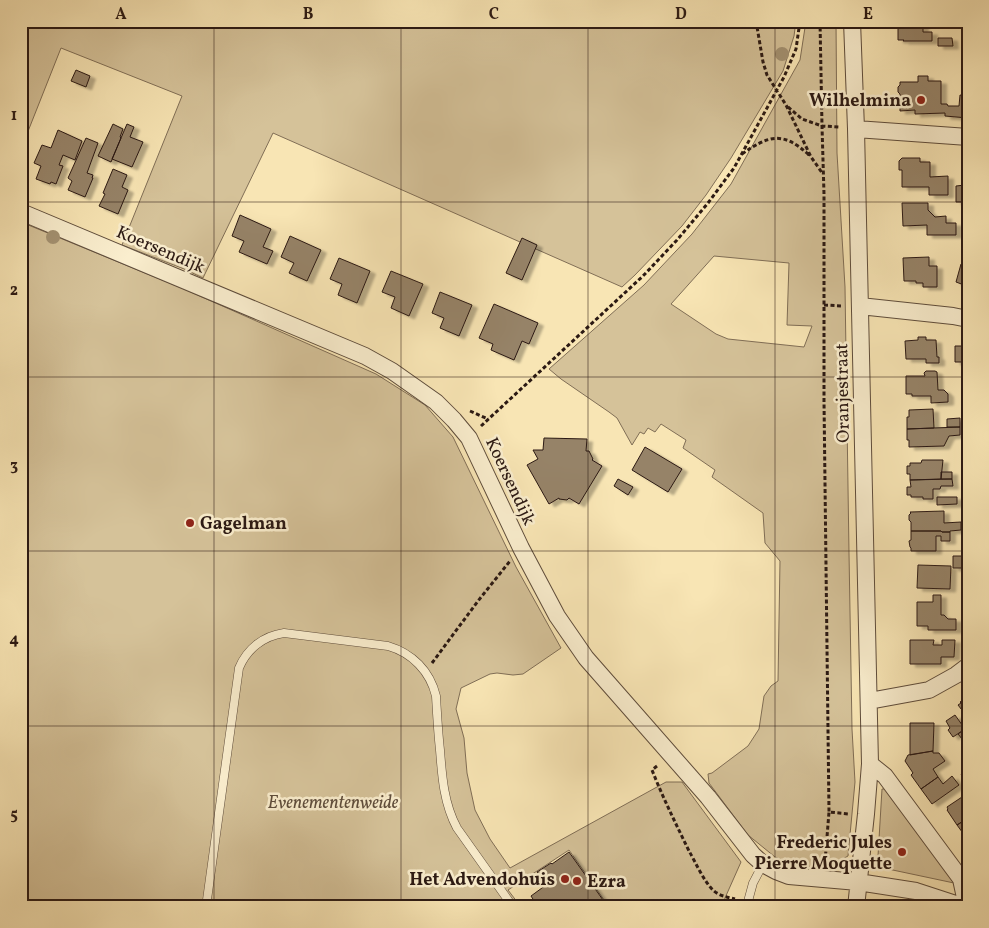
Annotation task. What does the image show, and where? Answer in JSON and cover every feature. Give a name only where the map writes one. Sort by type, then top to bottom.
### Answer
[{"type":"street","name":"Oranjestraat","points":[[852,21],[870,764],[856,907]]},
{"type":"street","points":[[856,129],[968,137]]},
{"type":"street","name":"Koersendijk","points":[[21,212],[365,356],[392,371],[436,402],[468,438],[556,616],[586,658],[708,796],[753,855],[763,864],[789,876],[858,882],[916,891],[966,907]]},
{"type":"street","points":[[860,306],[968,319]]},
{"type":"street","points":[[869,702],[929,690],[956,676],[968,666]]},
{"type":"street","points":[[870,764],[886,776],[961,879],[966,907]]},
{"type":"lane","points":[[206,907],[238,675],[242,662],[254,646],[270,636],[284,633],[388,646],[402,650],[420,665],[433,686],[436,696],[442,775],[451,816],[457,828],[513,907]]},
{"type":"lane","points":[[747,905],[753,883],[763,864]]},
{"type":"path","points":[[756,21],[767,75],[786,105],[811,157],[824,176]]},
{"type":"path","points":[[490,417],[643,276],[708,203],[734,168],[784,77],[796,49],[800,21]]},
{"type":"path","points":[[820,21],[824,176],[824,401],[829,812],[826,850]]},
{"type":"path","points":[[786,105],[802,119],[822,126],[856,129]]},
{"type":"path","points":[[741,155],[758,144],[778,138],[789,140],[799,145],[811,157]]},
{"type":"path","points":[[425,671],[521,548]]},
{"type":"path","points":[[672,754],[652,770],[662,797],[695,862],[709,885],[720,896],[747,905]]},
{"type":"path","points":[[829,812],[866,814]]},
{"type":"green space","points":[[21,21],[796,21],[794,36],[783,71],[731,158],[682,226],[622,287],[273,133],[203,278],[122,245],[182,96],[61,48],[21,149]]},
{"type":"green space","points":[[806,21],[836,21],[837,153],[845,287],[852,729],[855,782],[848,856],[828,867],[794,865],[775,857],[748,835],[709,783],[708,774],[748,746],[759,729],[764,696],[771,686],[778,681],[780,561],[765,543],[763,513],[712,477],[715,470],[683,448],[686,440],[661,424],[655,432],[648,428],[644,434],[640,432],[632,445],[617,418],[549,369],[644,285],[692,234],[731,184],[800,60]],"holes":[[[714,256],[789,263],[787,325],[812,326],[804,347],[728,339],[716,334],[671,304]]]},
{"type":"green space","name":"Gagelman","points":[[21,222],[184,289],[376,374],[425,405],[453,437],[516,567],[561,648],[523,674],[490,674],[461,688],[456,709],[464,738],[467,773],[475,810],[490,839],[510,868],[666,782],[682,782],[741,862],[721,907],[609,907],[569,850],[508,890],[521,907],[21,907]]},
{"type":"green space","points":[[882,789],[889,789],[954,883],[884,867],[878,856]]},
{"type":"building","points":[[923,21],[923,32],[932,32],[932,41],[898,40],[898,22]]},
{"type":"building","points":[[938,38],[952,38],[953,46],[938,46]]},
{"type":"building","points":[[76,70],[90,76],[86,87],[71,81]]},
{"type":"building","name":"Wilhelmina","points":[[918,76],[928,76],[928,81],[941,81],[941,104],[959,106],[960,95],[968,96],[968,118],[945,116],[945,113],[915,114],[915,110],[900,111],[898,87],[900,82],[918,82]]},
{"type":"building","points":[[113,124],[123,129],[111,162],[98,156]]},
{"type":"building","points":[[127,124],[134,127],[130,137],[143,142],[132,167],[112,159]]},
{"type":"building","points":[[58,130],[82,141],[75,160],[63,155],[59,165],[63,166],[56,184],[51,182],[50,184],[36,179],[41,166],[34,163],[42,145],[51,148]]},
{"type":"building","points":[[86,138],[98,143],[87,173],[93,175],[93,178],[85,197],[68,190],[72,181],[68,178]]},
{"type":"building","points":[[902,158],[920,158],[920,162],[930,162],[930,177],[948,176],[948,195],[929,195],[929,187],[902,187],[902,170],[899,170],[899,161]]},
{"type":"building","points":[[964,165],[968,165],[967,202],[956,202],[956,186],[965,185]]},
{"type":"building","points":[[113,169],[127,175],[122,187],[128,190],[118,214],[99,206]]},
{"type":"building","points":[[902,203],[928,203],[928,210],[935,217],[946,216],[946,223],[956,223],[956,235],[927,235],[927,225],[903,226]]},
{"type":"building","points":[[240,215],[271,229],[263,247],[273,251],[267,264],[239,252],[244,241],[232,236]]},
{"type":"building","points":[[290,236],[321,250],[307,281],[289,273],[294,263],[281,257]]},
{"type":"building","points":[[522,238],[537,245],[522,280],[506,273]]},
{"type":"building","points":[[929,257],[929,266],[937,266],[937,287],[923,287],[923,283],[904,281],[903,258]]},
{"type":"building","points":[[339,258],[370,271],[357,303],[338,295],[342,284],[330,279]]},
{"type":"building","points":[[961,264],[968,265],[968,273],[964,285],[956,282]]},
{"type":"building","points":[[391,271],[423,284],[409,316],[391,308],[395,297],[382,292]]},
{"type":"building","points":[[440,292],[472,305],[459,336],[440,328],[444,318],[432,313]]},
{"type":"building","points":[[494,304],[538,323],[529,344],[522,341],[514,360],[491,350],[493,344],[479,338]]},
{"type":"building","points":[[918,337],[926,337],[926,340],[936,340],[939,363],[926,363],[926,359],[906,359],[905,341],[918,340]]},
{"type":"building","points":[[955,346],[968,346],[968,362],[955,362]]},
{"type":"building","points":[[926,371],[937,372],[938,390],[944,390],[948,394],[948,402],[931,403],[931,396],[912,396],[912,394],[906,394],[906,376],[925,376],[924,373]]},
{"type":"building","points":[[933,409],[934,428],[907,429],[909,410]]},
{"type":"building","points":[[960,418],[960,427],[947,427],[947,419]]},
{"type":"building","points":[[960,427],[960,435],[949,436],[944,446],[909,447],[907,429]]},
{"type":"building","points":[[544,438],[587,439],[586,451],[589,451],[592,460],[602,466],[579,504],[569,498],[567,500],[559,498],[549,504],[527,465],[538,459],[533,450],[543,450]]},
{"type":"building","points":[[645,447],[682,469],[668,492],[632,470]]},
{"type":"building","points":[[922,460],[943,460],[941,479],[910,480],[910,474],[907,474],[907,466],[910,466],[910,463],[921,463]]},
{"type":"building","points":[[941,472],[952,472],[952,479],[941,479]]},
{"type":"building","points":[[618,479],[633,487],[628,495],[614,486]]},
{"type":"building","points":[[952,479],[953,486],[941,486],[940,489],[933,489],[933,499],[923,499],[923,497],[907,495],[907,487],[911,487],[910,480]]},
{"type":"building","points":[[937,497],[957,497],[957,504],[937,505]]},
{"type":"building","points":[[944,511],[944,523],[961,522],[961,530],[950,532],[911,531],[910,512]]},
{"type":"building","points":[[963,523],[968,523],[968,528],[963,528]]},
{"type":"building","points":[[911,531],[950,532],[950,541],[941,541],[941,536],[936,536],[936,551],[911,551],[909,541],[911,540]]},
{"type":"building","points":[[953,556],[968,556],[968,573],[965,573],[965,568],[953,568]]},
{"type":"building","points":[[918,565],[951,566],[950,589],[917,588]]},
{"type":"building","points":[[933,595],[941,595],[941,615],[948,619],[956,619],[956,630],[928,630],[928,626],[917,626],[917,602],[933,602]]},
{"type":"building","points":[[910,640],[934,640],[933,645],[942,645],[942,640],[955,640],[954,657],[941,657],[941,664],[910,664]]},
{"type":"building","points":[[968,696],[968,712],[965,714],[958,705]]},
{"type":"building","points":[[955,715],[965,729],[953,737],[948,730],[950,728],[946,721]]},
{"type":"building","points":[[910,723],[934,723],[933,751],[910,755]]},
{"type":"building","points":[[965,729],[968,733],[968,745],[958,734]]},
{"type":"building","points":[[933,751],[933,753],[939,753],[945,761],[933,769],[938,777],[921,789],[911,775],[913,773],[905,761],[908,755]]},
{"type":"building","points":[[968,769],[968,785],[961,774]]},
{"type":"building","points":[[952,776],[959,785],[932,804],[921,789],[938,777],[943,784]]},
{"type":"building","points":[[968,793],[968,818],[957,825],[947,807]]},
{"type":"building","points":[[968,818],[968,840],[957,825]]},
{"type":"building","name":"Het Advendohuis","points":[[569,852],[603,900],[597,904],[599,907],[538,907],[531,896],[546,885],[537,872]]},
{"type":"place","name":"Wilhelmina","points":[[921,100]]},
{"type":"place","name":"Gagelman","points":[[190,523]]},
{"type":"place","name":"Frederic Jules Pierre Moquette","points":[[902,852]]},
{"type":"place","name":"Het Advendohuis","points":[[565,879]]},
{"type":"place","name":"Ezra","points":[[577,881]]},
{"type":"park label","name":"Evenementenweide","points":[[333,802]]}]
